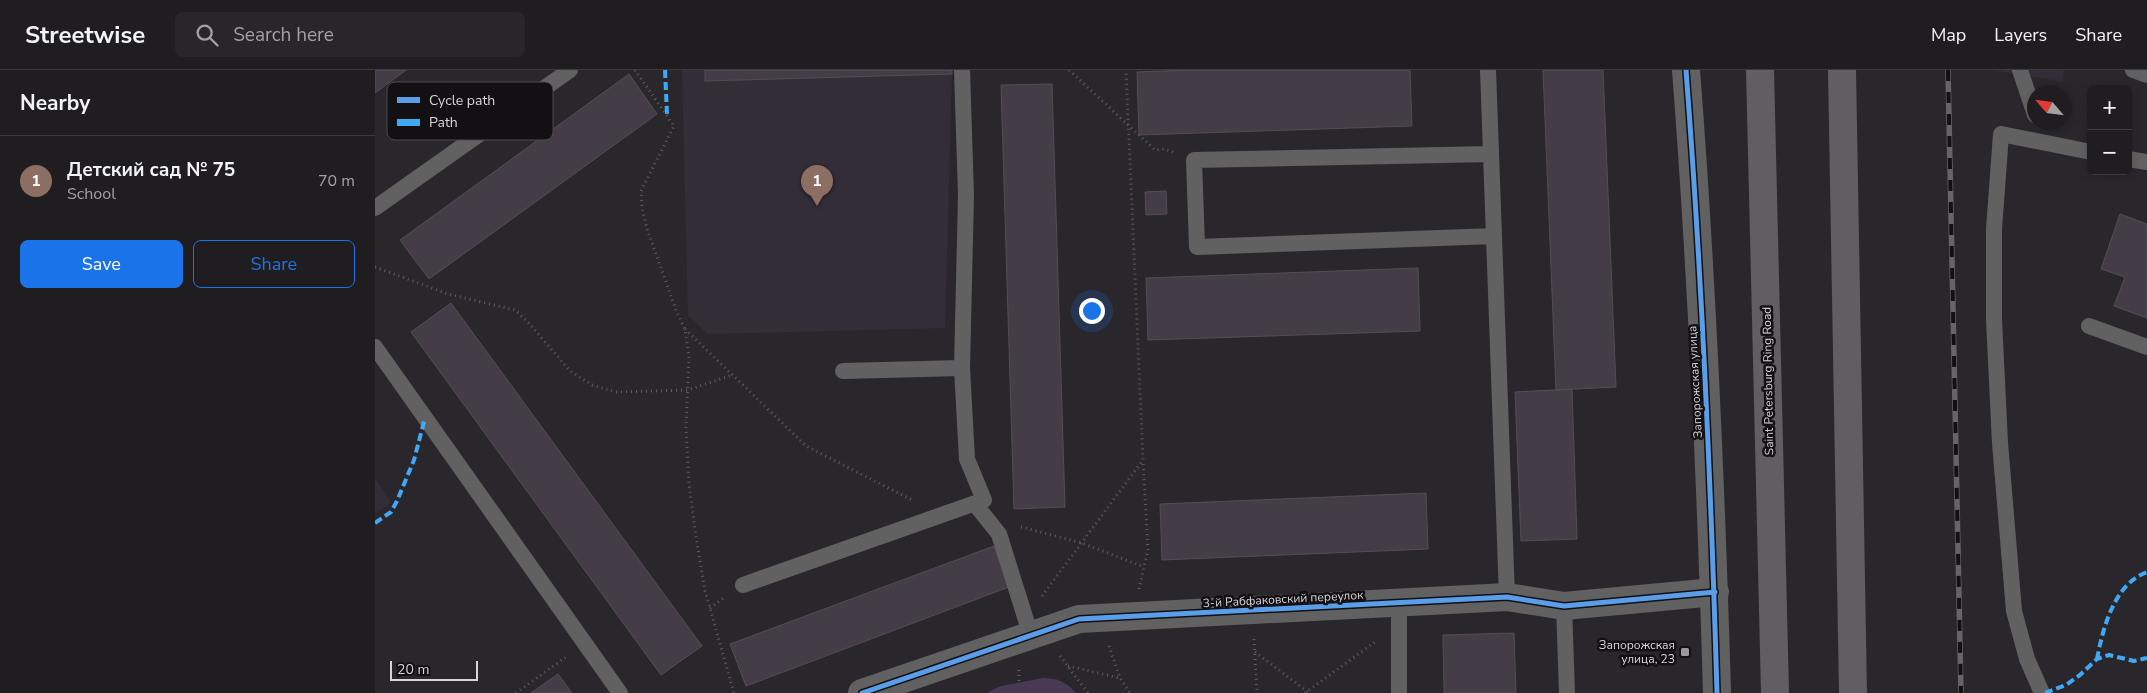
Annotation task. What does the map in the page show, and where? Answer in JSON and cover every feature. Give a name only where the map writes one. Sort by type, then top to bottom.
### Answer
[{"type":"highway","name":"Saint Petersburg Ring Road","points":[[1760,70],[1775,693]]},
{"type":"highway","points":[[1842,70],[1853,693]]},
{"type":"street","name":"Запорожская улица","points":[[1686,70],[1696,199],[1715,592],[1717,693]]},
{"type":"street","name":"3-й Рабфаковский переулок","points":[[862,693],[1032,629],[1079,619],[1253,610],[1398,614],[1507,597],[1564,606],[1715,592]]},
{"type":"lane","points":[[553,82],[570,70]]},
{"type":"lane","points":[[743,585],[944,516],[984,500],[967,459],[962,368],[966,195],[962,70]]},
{"type":"lane","points":[[1488,70],[1507,597]]},
{"type":"lane","points":[[2020,70],[2027,94]]},
{"type":"lane","points":[[2133,70],[2147,74]]},
{"type":"lane","points":[[2040,130],[2045,143]]},
{"type":"lane","points":[[2042,693],[2027,658],[2013,611],[2000,443],[1994,320],[1994,247],[2001,134],[2087,151]]},
{"type":"lane","points":[[375,208],[471,140]]},
{"type":"lane","points":[[1491,154],[1195,160],[1197,247],[1494,236]]},
{"type":"lane","points":[[2132,160],[2147,162]]},
{"type":"lane","points":[[2089,326],[2147,347]]},
{"type":"lane","points":[[375,346],[620,693]]},
{"type":"lane","points":[[843,371],[962,368]]},
{"type":"lane","points":[[975,504],[999,534],[1032,629]]},
{"type":"lane","points":[[1564,606],[1567,693]]},
{"type":"lane","points":[[1398,614],[1399,693]]},
{"type":"path","points":[[635,70],[663,107],[674,126],[641,191],[642,208],[647,229],[676,310],[685,329],[689,356],[686,427],[689,484],[705,591],[734,693]]},
{"type":"path","points":[[1069,70],[1155,150],[1164,149],[1195,160]]},
{"type":"path","points":[[1127,70],[1147,550],[1133,616]]},
{"type":"path","points":[[375,267],[448,294],[515,310],[528,322],[570,371],[592,385],[617,392],[688,390],[732,375]]},
{"type":"path","points":[[685,329],[806,446],[944,516]]},
{"type":"path","points":[[1088,693],[1067,666],[1032,629],[1082,543],[1143,460]]},
{"type":"path","points":[[986,518],[1082,543],[1144,567]]},
{"type":"path","points":[[1253,610],[1257,693]]},
{"type":"path","points":[[1255,651],[1307,692],[1398,614]]},
{"type":"path","points":[[1100,618],[1121,678],[1130,693]]},
{"type":"path","points":[[516,693],[586,643]]},
{"type":"path","points":[[1067,666],[1121,678]]},
{"type":"shaded area","points":[[682,70],[952,70],[945,328],[708,334],[688,316]]},
{"type":"shaded area","points":[[1994,70],[2064,70],[2063,82]]},
{"type":"shaded area","points":[[375,478],[391,502],[375,514]]},
{"type":"shaded area","points":[[1043,678],[1061,681],[1076,693],[987,693],[1001,686]]},
{"type":"building","points":[[375,70],[406,70],[390,82],[387,82],[387,84],[375,93]]},
{"type":"building","points":[[705,70],[952,70],[952,74],[705,81]]},
{"type":"building","points":[[1187,70],[1410,70],[1412,126],[1139,135],[1137,72]]},
{"type":"building","points":[[1543,70],[1603,70],[1616,387],[1556,390]]},
{"type":"building","points":[[629,74],[657,114],[429,279],[400,240],[538,140],[553,140],[553,129]]},
{"type":"building","points":[[1052,84],[1065,507],[1014,509],[1001,85]]},
{"type":"building","points":[[1166,191],[1167,214],[1146,215],[1145,192]]},
{"type":"building","points":[[2120,214],[2147,224],[2147,318],[2114,306],[2125,277],[2101,269]]},
{"type":"building","points":[[1418,268],[1420,331],[1148,340],[1146,278]]},
{"type":"building","points":[[451,303],[702,646],[661,675],[411,332]]},
{"type":"building","points":[[1572,389],[1577,539],[1521,541],[1515,392]]},
{"type":"building","points":[[1426,493],[1428,549],[1162,560],[1160,504]]},
{"type":"building","points":[[994,546],[1009,587],[746,686],[730,644]]},
{"type":"building","points":[[1514,633],[1516,693],[1444,693],[1443,635]]},
{"type":"building","points":[[558,674],[572,693],[531,693]]},
{"type":"railway","points":[[1948,70],[1961,693]]},
{"type":"marked path","points":[[665,70],[667,114]]},
{"type":"marked path","points":[[375,523],[391,512],[397,501],[414,460],[425,418]]},
{"type":"marked path","points":[[2097,659],[2107,621],[2118,597],[2126,586],[2147,572]]},
{"type":"marked path","points":[[2045,693],[2066,685],[2097,659],[2109,655],[2134,661],[2147,658]]},
{"type":"cycle path","points":[[1686,70],[1697,225],[1705,381],[1717,693]]},
{"type":"cycle path","points":[[862,693],[1079,619],[1507,597],[1564,606],[1715,592]]},
{"type":"place","name":"Детский сад № 75","points":[[817,206]]},
{"type":"place","name":"Запорожская улица, 23","points":[[1685,652]]}]
